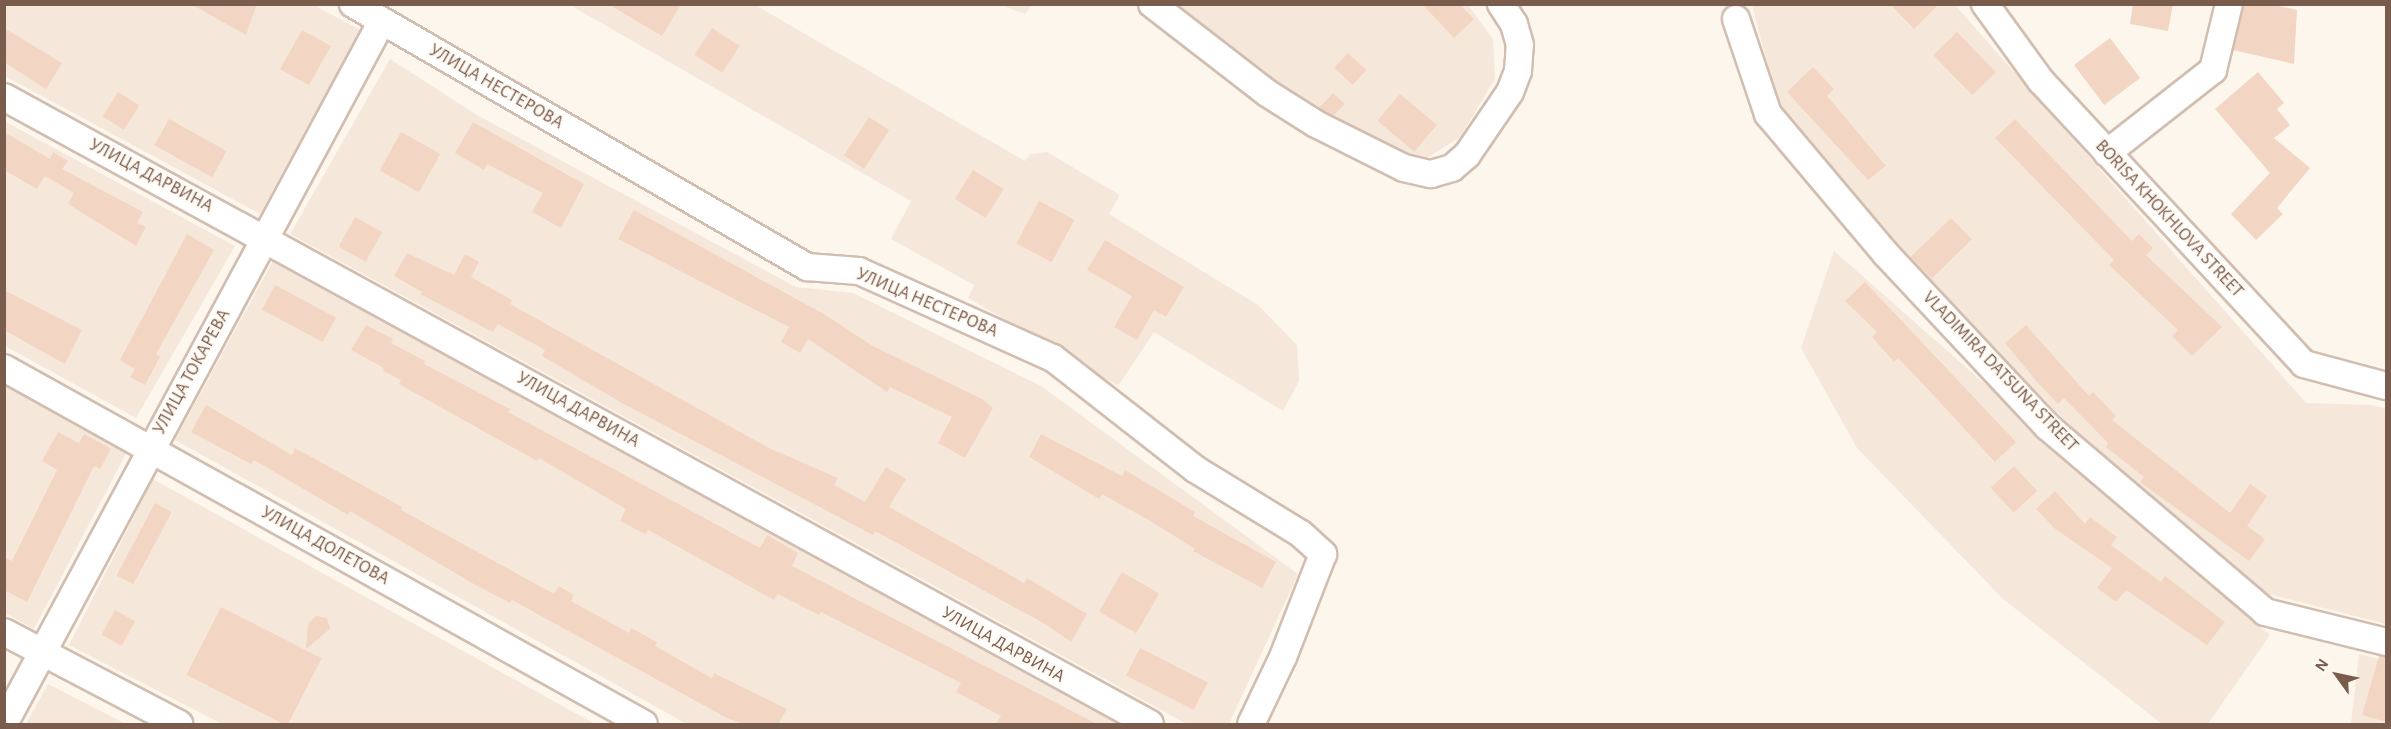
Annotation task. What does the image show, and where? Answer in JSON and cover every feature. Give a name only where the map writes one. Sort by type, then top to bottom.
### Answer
[{"type":"street","name":"УЛИЦА НЕСТЕРОВА","points":[[353,4],[807,267],[859,271],[1053,358],[1196,469],[1301,534],[1323,554],[1283,657],[1251,724]]},
{"type":"street","points":[[1152,4],[1267,93],[1306,118],[1404,168],[1431,174],[1452,168],[1467,156],[1510,92],[1518,71],[1520,45],[1514,24],[1501,4]]},
{"type":"street","name":"BORISA KHOKHLOVA STREET","points":[[1985,4],[2041,81],[2304,364],[2386,386]]},
{"type":"street","points":[[2107,153],[2213,70],[2229,4]]},
{"type":"street","name":"VLADIMIRA DATSUNA STREET","points":[[1736,19],[1768,114],[1886,254],[2048,427],[2265,612],[2386,642]]},
{"type":"street","name":"УЛИЦА ТОКАРЕВА","points":[[4,724],[150,448],[382,21]]},
{"type":"street","name":"УЛИЦА ДАРВИНА","points":[[4,97],[1150,724]]},
{"type":"street","name":"УЛИЦА ДОЛЕТОВА","points":[[4,368],[644,724]]},
{"type":"street","points":[[4,632],[179,724]]},
{"type":"shaded area","points":[[4,5],[314,5],[360,30],[260,214],[5,76]]},
{"type":"shaded area","points":[[570,5],[755,5],[1025,161],[1030,154],[1047,152],[1120,195],[1109,214],[1258,305],[1297,345],[1299,381],[1283,411],[1154,332],[1118,386],[968,298],[974,285],[891,239],[911,201]]},
{"type":"shaded area","points":[[1001,5],[1032,5],[1025,14]]},
{"type":"shaded area","points":[[1167,5],[1468,5],[1493,39],[1495,79],[1460,137],[1427,158],[1357,139],[1277,89]]},
{"type":"shaded area","points":[[1752,5],[1955,5],[2306,403],[2372,405],[2386,409],[2386,624],[2256,591],[2056,419],[1863,218],[1778,104]]},
{"type":"shaded area","points":[[390,59],[477,115],[796,287],[853,293],[1041,386],[1298,574],[1229,724],[1187,724],[290,234]]},
{"type":"shaded area","points":[[4,121],[235,246],[136,418],[5,346]]},
{"type":"shaded area","points":[[1834,251],[2270,635],[2208,724],[2162,724],[2003,599],[1857,448],[1801,348]]},
{"type":"shaded area","points":[[273,261],[750,516],[1123,724],[687,724],[175,440]]},
{"type":"shaded area","points":[[4,384],[128,450],[34,629],[5,613]]},
{"type":"shaded area","points":[[153,479],[595,724],[222,724],[69,645]]},
{"type":"shaded area","points":[[2359,654],[2386,661],[2386,724],[2351,724]]},
{"type":"shaded area","points":[[48,684],[126,724],[26,724]]},
{"type":"building","points":[[191,4],[257,4],[246,35]]},
{"type":"building","points":[[608,4],[681,4],[662,36]]},
{"type":"building","points":[[1422,4],[1459,4],[1474,19],[1454,38]]},
{"type":"building","points":[[1890,4],[1939,4],[1914,29]]},
{"type":"building","points":[[2133,4],[2173,4],[2168,31],[2130,24]]},
{"type":"building","points":[[2271,4],[2297,10],[2294,64],[2233,50],[2244,6]]},
{"type":"building","points":[[4,28],[62,63],[46,89],[4,62]]},
{"type":"building","points":[[712,28],[740,46],[722,73],[695,55]]},
{"type":"building","points":[[302,30],[331,46],[309,85],[280,69]]},
{"type":"building","points":[[1957,32],[1996,72],[1972,95],[1933,55]]},
{"type":"building","points":[[2110,38],[2140,78],[2104,105],[2074,65]]},
{"type":"building","points":[[1348,53],[1366,70],[1353,85],[1334,68]]},
{"type":"building","points":[[1813,67],[1834,89],[1827,96],[1886,166],[1868,180],[1787,92]]},
{"type":"building","points":[[2258,72],[2284,103],[2277,109],[2290,125],[2274,138],[2310,168],[2277,208],[2283,214],[2256,240],[2231,214],[2270,173],[2215,109]]},
{"type":"building","points":[[118,92],[139,105],[124,130],[103,117]]},
{"type":"building","points":[[1333,93],[1345,104],[1333,116],[1319,108]]},
{"type":"building","points":[[1400,94],[1437,125],[1414,152],[1378,121]]},
{"type":"building","points":[[869,117],[889,130],[864,169],[844,156]]},
{"type":"building","points":[[169,119],[227,151],[212,177],[154,145]]},
{"type":"building","points":[[2015,119],[2132,241],[2139,234],[2153,248],[2146,255],[2222,327],[2192,356],[2172,336],[2178,330],[2109,265],[2114,260],[1995,138]]},
{"type":"building","points":[[473,122],[584,184],[561,228],[532,212],[543,193],[487,164],[484,170],[455,153]]},
{"type":"building","points":[[4,132],[50,159],[53,152],[68,161],[62,169],[143,212],[137,223],[146,227],[136,246],[68,204],[74,193],[45,176],[37,189],[4,170]]},
{"type":"building","points":[[401,132],[440,154],[419,192],[380,170]]},
{"type":"building","points":[[973,170],[1004,189],[986,218],[955,199]]},
{"type":"building","points":[[1039,201],[1074,220],[1052,262],[1016,243]]},
{"type":"building","points":[[634,210],[822,313],[873,346],[982,399],[993,408],[965,458],[938,443],[952,417],[890,387],[887,392],[808,339],[800,353],[781,342],[789,327],[618,239]]},
{"type":"building","points":[[355,217],[382,232],[366,262],[339,247]]},
{"type":"building","points":[[1951,218],[1972,240],[1932,278],[1911,257]]},
{"type":"building","points":[[187,234],[214,250],[156,354],[160,357],[145,385],[130,377],[135,369],[120,360]]},
{"type":"building","points":[[1105,240],[1184,287],[1166,317],[1154,310],[1137,340],[1114,327],[1132,296],[1087,270]]},
{"type":"building","points":[[407,253],[454,275],[465,254],[479,262],[471,277],[512,300],[510,304],[769,448],[838,478],[834,485],[865,502],[886,467],[906,479],[889,507],[1024,583],[1027,578],[1087,614],[1071,642],[1047,625],[875,531],[873,535],[622,403],[542,356],[545,350],[498,324],[493,332],[420,294],[422,292],[394,276]]},
{"type":"building","points":[[1865,282],[2016,442],[1995,462],[1898,358],[1894,362],[1872,337],[1877,332],[1845,301]]},
{"type":"building","points":[[275,285],[336,317],[323,342],[262,310]]},
{"type":"building","points":[[4,290],[82,330],[65,364],[4,330]]},
{"type":"building","points":[[366,325],[393,339],[391,343],[425,361],[424,364],[510,409],[508,412],[760,548],[767,535],[798,553],[792,566],[1097,724],[996,724],[1001,716],[956,692],[961,683],[821,612],[819,615],[778,594],[774,600],[648,530],[645,534],[620,521],[626,509],[539,458],[537,461],[399,384],[401,380],[351,350]]},
{"type":"building","points":[[2026,325],[2089,396],[2093,392],[2116,416],[2112,420],[2230,513],[2250,484],[2267,496],[2247,526],[2265,539],[2249,561],[2140,482],[2144,477],[2106,447],[2108,443],[2064,398],[2058,404],[2037,382],[2005,343]]},
{"type":"building","points":[[206,405],[292,455],[295,448],[402,507],[401,510],[554,594],[559,586],[574,595],[571,601],[629,633],[631,628],[657,642],[655,646],[712,678],[714,673],[787,709],[778,724],[744,724],[727,718],[512,600],[510,603],[472,583],[350,511],[348,515],[254,460],[251,464],[191,432]]},
{"type":"building","points":[[58,432],[79,443],[84,434],[111,449],[100,469],[94,466],[27,602],[4,590],[4,557],[12,561],[57,470],[42,461]]},
{"type":"building","points":[[1041,434],[1122,476],[1125,470],[1195,512],[1193,516],[1276,562],[1262,588],[1193,551],[1195,549],[1152,522],[1102,494],[1099,499],[1029,457]]},
{"type":"building","points":[[2014,466],[2037,491],[2014,513],[1991,488]]},
{"type":"building","points":[[2055,491],[2085,524],[2090,517],[2117,537],[2111,545],[2161,582],[2165,576],[2225,622],[2207,645],[2126,590],[2116,602],[2097,588],[2112,568],[2054,528],[2036,509]]},
{"type":"building","points":[[155,503],[172,512],[133,584],[117,575]]},
{"type":"building","points":[[1122,572],[1159,594],[1136,633],[1099,612]]},
{"type":"building","points":[[221,607],[322,658],[288,724],[283,724],[186,675]]},
{"type":"building","points":[[115,610],[135,621],[122,646],[101,634]]},
{"type":"building","points":[[316,616],[327,618],[330,629],[306,649],[308,624]]},
{"type":"building","points":[[1140,648],[1208,683],[1194,710],[1126,676]]},
{"type":"building","points":[[2379,656],[2386,657],[2386,722],[2362,715]]}]
